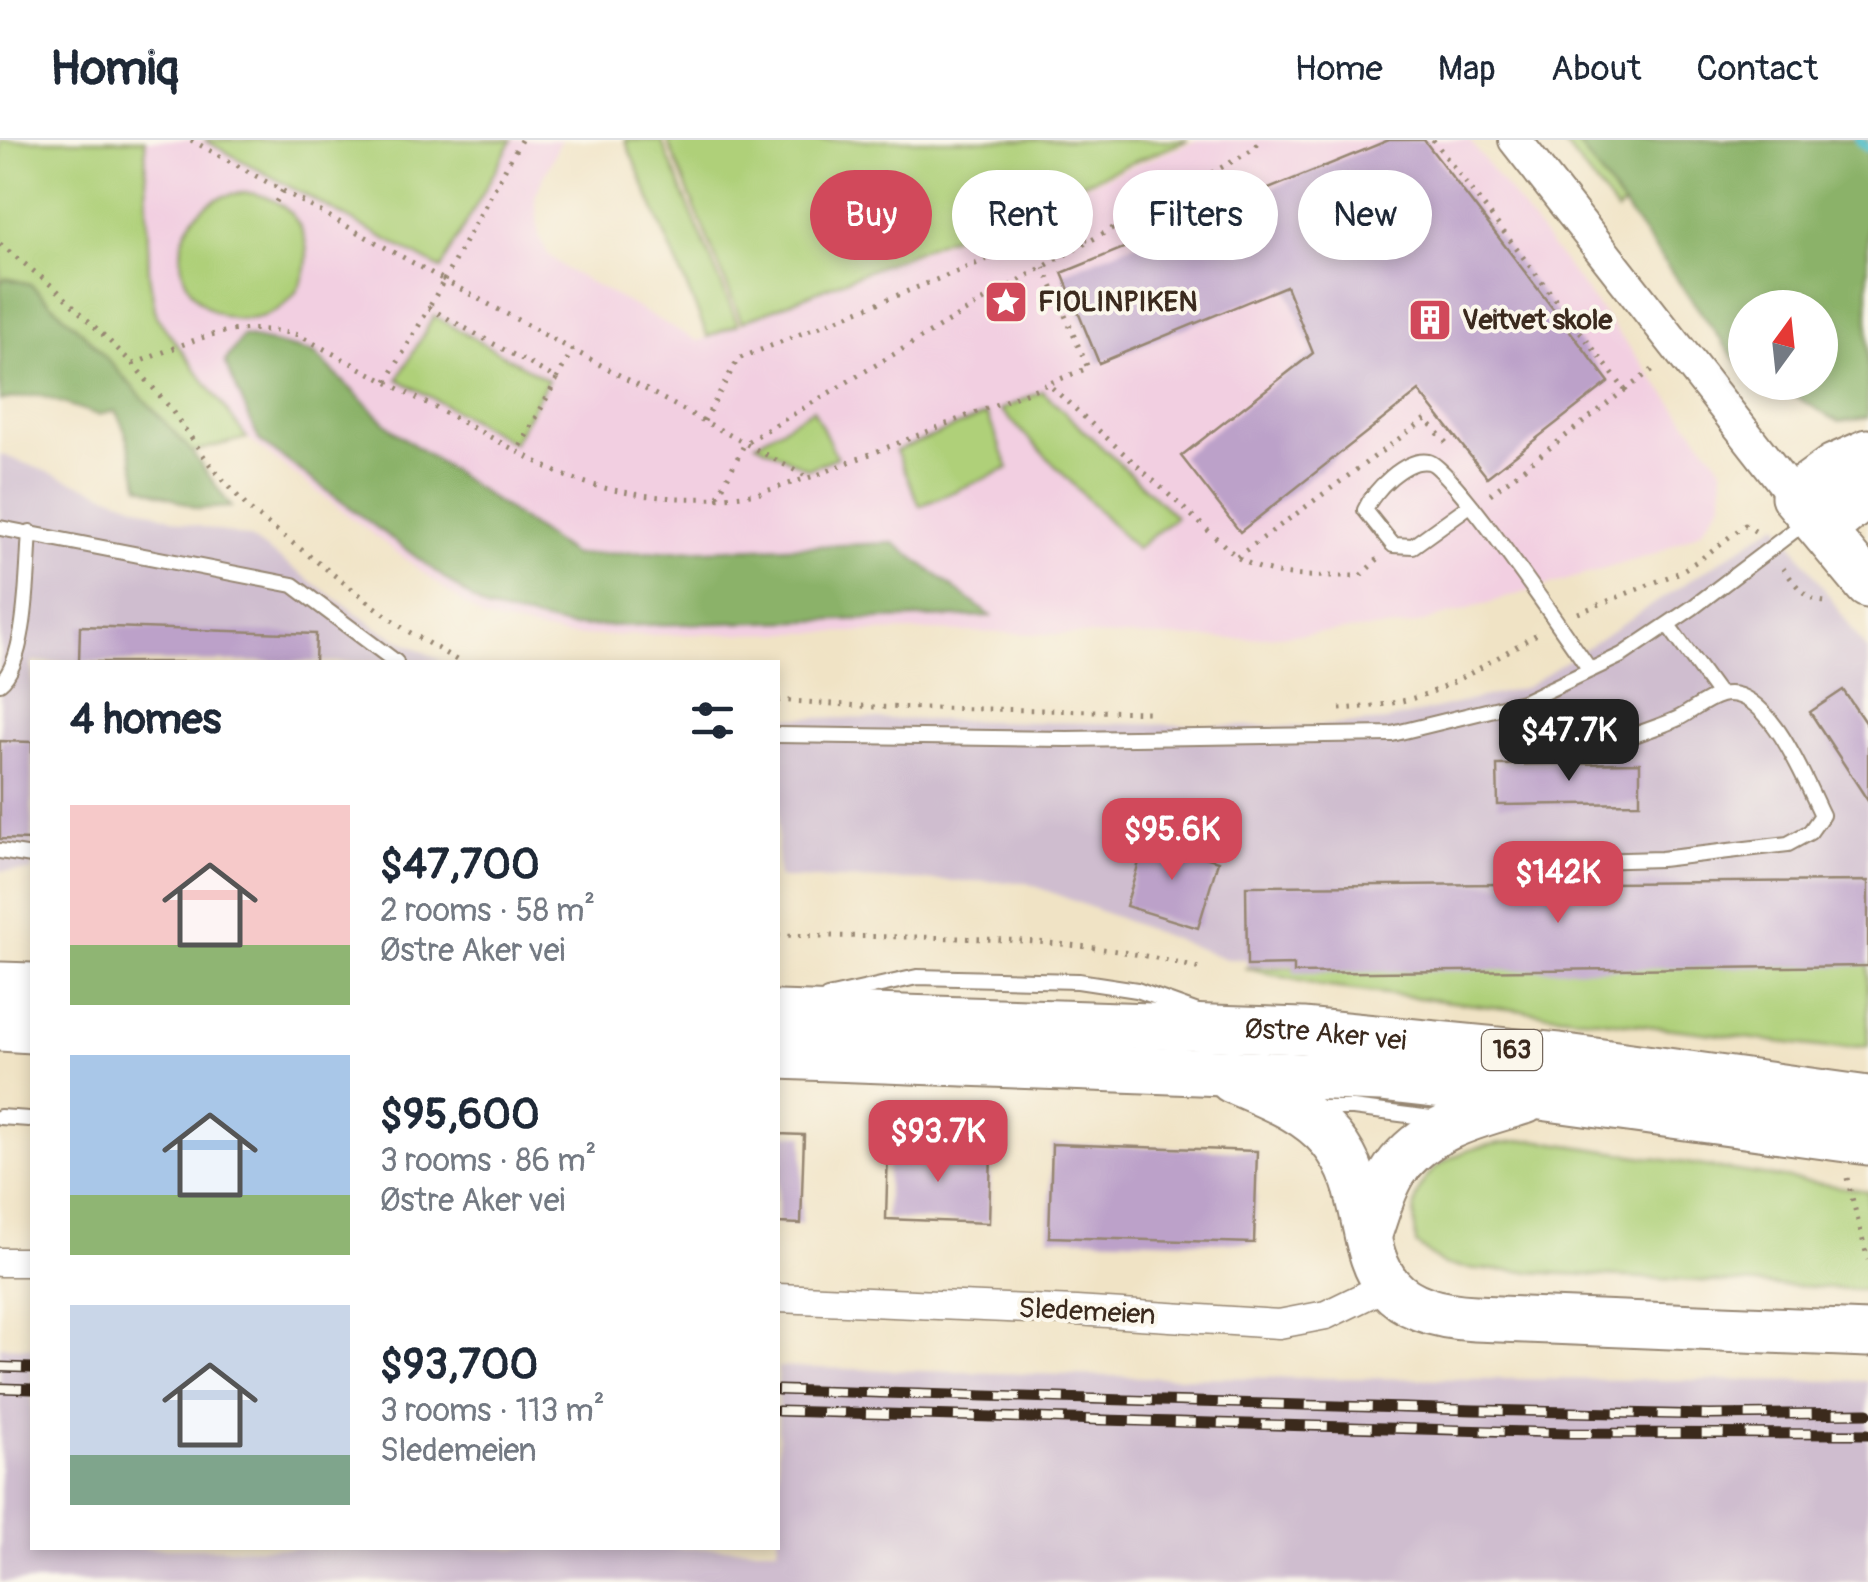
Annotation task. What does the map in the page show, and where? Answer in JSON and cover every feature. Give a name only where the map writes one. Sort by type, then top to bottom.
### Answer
[{"type":"highway","points":[[1810,514],[1834,467],[1868,452]]},
{"type":"highway","points":[[1810,514],[1868,494]]},
{"type":"highway","points":[[1810,514],[1853,593]]},
{"type":"highway","points":[[0,985],[30,986]]},
{"type":"highway","name":"Østre Aker vei","points":[[780,1012],[1224,1028],[1470,1045],[1868,1099]]},
{"type":"highway","points":[[0,1028],[30,1030]]},
{"type":"highway","name":"Østre Aker vei","points":[[780,1056],[1381,1079],[1542,1097],[1858,1160]]},
{"type":"highway","name":"163","points":[[1212,1071],[1306,1115],[1334,1142],[1346,1163],[1374,1264],[1388,1284]]},
{"type":"highway","name":"163","points":[[1798,1090],[1868,1076]]},
{"type":"highway","name":"163","points":[[1368,1236],[1393,1172],[1416,1145],[1456,1123],[1542,1097]]},
{"type":"highway","points":[[1388,1284],[1412,1305],[1450,1317],[1868,1334]]},
{"type":"street","points":[[1515,140],[1810,514]]},
{"type":"street","points":[[0,1262],[30,1262]]},
{"type":"street","name":"Sledemeien","points":[[780,1298],[1278,1324],[1326,1315],[1388,1284]]},
{"type":"lane","points":[[1470,505],[1413,546],[1393,545],[1366,510],[1370,498],[1411,463],[1429,462],[1442,468],[1470,505],[1557,622],[1590,670]]},
{"type":"lane","points":[[780,734],[1068,739],[1392,734],[1523,702],[1622,655],[1668,625],[1810,514]]},
{"type":"lane","points":[[0,528],[293,585],[393,660]]},
{"type":"lane","points":[[0,683],[9,676],[18,647],[30,532]]},
{"type":"lane","points":[[1668,625],[1720,695]]},
{"type":"lane","points":[[1518,863],[1661,859],[1788,844],[1810,832],[1822,815],[1779,732],[1756,704],[1720,695],[1676,719],[1627,738]]},
{"type":"lane","points":[[0,851],[30,856]]},
{"type":"lane","points":[[1290,1108],[1352,1108],[1456,1123]]},
{"type":"lane","points":[[0,1117],[29,1118]]},
{"type":"path","points":[[191,140],[809,478]]},
{"type":"path","points":[[387,381],[521,140]]},
{"type":"path","points":[[1246,140],[1250,151]]},
{"type":"path","points":[[717,498],[746,443],[1044,266],[1250,151],[1261,140]]},
{"type":"path","points":[[1433,140],[1626,390]]},
{"type":"path","points":[[276,202],[282,190]]},
{"type":"path","points":[[704,420],[738,359],[1014,248],[1094,239]]},
{"type":"path","points":[[0,244],[57,290],[134,364],[211,466],[250,510],[404,630],[456,660]]},
{"type":"path","points":[[134,364],[228,328],[267,328],[298,335],[560,474],[618,493],[717,498],[760,493],[809,478],[1088,368],[1044,266]]},
{"type":"path","points":[[429,308],[557,379]]},
{"type":"path","points":[[518,452],[573,348]]},
{"type":"path","points":[[1488,496],[1658,366]]},
{"type":"path","points":[[1048,384],[1236,557],[1260,572],[1360,576],[1393,545]]},
{"type":"path","points":[[1236,557],[1426,418],[1451,449]]},
{"type":"path","points":[[1334,710],[1424,695],[1462,678],[1557,622],[1678,573],[1744,525],[1758,534]]},
{"type":"path","points":[[1783,568],[1809,597],[1821,602],[1853,593]]},
{"type":"path","points":[[780,700],[875,707],[1164,712]]},
{"type":"path","points":[[780,935],[1070,946],[1142,955],[1200,969]]},
{"type":"path","points":[[1858,1160],[1868,1260]]},
{"type":"shaded area","points":[[145,140],[561,140],[535,196],[539,236],[548,254],[567,270],[698,341],[899,260],[932,260],[932,247],[952,239],[952,260],[1093,260],[1093,182],[1113,174],[1113,260],[1278,260],[1278,170],[1123,170],[1197,140],[1469,140],[1723,468],[1722,502],[1701,531],[1655,554],[1410,626],[1236,639],[928,631],[565,636],[484,619],[247,438],[156,316],[148,270]]},
{"type":"shaded area","points":[[0,454],[181,522],[250,538],[379,629],[440,660],[30,660],[30,872],[0,871]]},
{"type":"shaded area","points":[[1778,523],[1868,652],[1868,963],[1226,959],[1024,882],[780,878],[780,717],[1303,727],[1386,721],[1526,687]]},
{"type":"shaded area","points":[[0,1346],[30,1347],[30,1550],[780,1550],[780,1367],[1145,1377],[1868,1381],[1868,1582],[0,1582]]},
{"type":"green space","points":[[0,140],[145,140],[149,274],[156,316],[247,438],[192,452],[84,334],[30,284],[5,278],[0,283]]},
{"type":"green space","points":[[204,140],[512,140],[441,269]]},
{"type":"green space","points":[[625,140],[661,140],[738,324],[708,337]]},
{"type":"green space","points":[[667,140],[1188,140],[1093,179],[1093,170],[952,170],[952,236],[932,244],[932,170],[810,170],[810,260],[894,260],[742,322]]},
{"type":"green space","points":[[1561,140],[1619,140],[1652,182],[1617,212]]},
{"type":"green space","points":[[1575,140],[1868,140],[1868,418],[1839,422],[1801,400],[1838,400],[1838,290],[1728,290],[1728,349]]},
{"type":"green space","points":[[244,193],[268,198],[289,211],[302,232],[307,256],[302,280],[289,301],[268,314],[244,319],[220,314],[199,301],[186,280],[181,256],[186,232],[199,211],[220,198]]},
{"type":"green space","points":[[5,278],[30,284],[84,334],[192,452],[231,507],[199,509],[140,486],[127,437],[115,411],[98,415],[39,395],[0,400],[0,283]]},
{"type":"green space","points":[[434,316],[548,380],[513,443],[398,379]]},
{"type":"green space","points":[[243,336],[314,353],[394,431],[573,555],[894,543],[991,616],[569,627],[486,609],[259,440],[225,362]]},
{"type":"green space","points":[[1042,391],[1176,517],[1136,549],[1001,410]]},
{"type":"green space","points":[[813,409],[837,457],[808,469],[756,443]]},
{"type":"green space","points":[[987,414],[1009,468],[920,506],[896,451]]},
{"type":"green space","points":[[1868,964],[1868,1046],[1828,1048],[1321,986],[1245,968]]},
{"type":"green space","points":[[1535,1140],[1868,1191],[1868,1290],[1476,1269],[1444,1265],[1416,1244],[1415,1205],[1431,1172],[1445,1161],[1480,1147]]},
{"type":"building","name":"Veitvet skole","points":[[1389,140],[1424,140],[1609,382],[1487,477],[1419,391],[1240,532],[1181,456],[1313,353],[1286,286],[1099,363],[1062,273],[1113,252],[1113,260],[1278,260],[1278,185],[1298,177],[1298,260],[1432,260],[1432,170],[1315,170]]},
{"type":"building","points":[[80,626],[316,634],[315,660],[79,660]]},
{"type":"building","points":[[1843,690],[1868,727],[1868,801],[1810,712]]},
{"type":"building","points":[[0,741],[30,742],[30,840],[0,839]]},
{"type":"building","points":[[1640,763],[1640,803],[1498,805],[1497,765]]},
{"type":"building","points":[[1146,839],[1218,861],[1198,928],[1126,906]]},
{"type":"building","points":[[1868,881],[1868,966],[1294,973],[1294,965],[1247,966],[1246,886]]},
{"type":"building","points":[[780,1134],[804,1135],[801,1224],[780,1223]]},
{"type":"building","points":[[1052,1144],[1257,1151],[1254,1243],[1049,1237]]},
{"type":"building","points":[[888,1147],[991,1151],[989,1223],[886,1219]]},
{"type":"waterway","points":[[1859,140],[1868,149]]},
{"type":"railway","points":[[0,1367],[30,1368]]},
{"type":"railway","points":[[0,1388],[30,1389]]},
{"type":"railway","points":[[780,1390],[1709,1415],[1868,1413]]},
{"type":"railway","points":[[780,1411],[1568,1433],[1868,1434]]},
{"type":"place","name":"FIOLINPIKEN","points":[[1006,302]]},
{"type":"place","name":"Veitvet skole","points":[[1430,320]]}]
